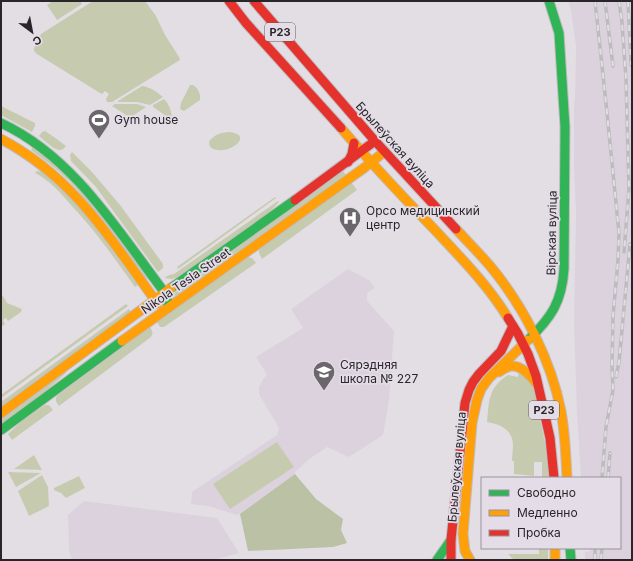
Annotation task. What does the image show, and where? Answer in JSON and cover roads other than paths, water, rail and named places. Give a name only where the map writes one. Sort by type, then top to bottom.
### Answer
[{"type":"main road","name":"Брылеўская вуліца","points":[[229,1],[242,19],[300,69],[375,141],[491,267],[507,288],[534,334],[485,383],[476,400],[472,423],[463,534],[464,548],[470,560]]},
{"type":"main road","name":"Брылеўская вуліца","points":[[254,1],[300,69],[362,152],[367,165],[381,173],[472,270],[498,302],[524,345]]},
{"type":"main road","name":"Вірская вуліца","points":[[534,334],[544,323],[558,299],[563,282],[564,270],[565,126],[559,33],[549,1]]},
{"type":"main road","points":[[1,123],[37,144],[54,157],[81,184],[113,222],[165,293],[168,308],[160,306],[88,209],[75,195],[49,170],[1,139]]},
{"type":"main road","name":"Nikola Tesla Street","points":[[1,413],[140,310],[362,152],[375,141]]},
{"type":"main road","points":[[348,162],[352,154],[354,143]]},
{"type":"main road","name":"Nikola Tesla Street","points":[[1,430],[384,152]]},
{"type":"main road","name":"Брылеўская вуліца","points":[[450,560],[463,411],[467,396],[476,377],[498,355],[513,326]]},
{"type":"main road","name":"Р23","points":[[534,334],[547,364],[559,403],[566,455],[567,477]]},
{"type":"main road","name":"Р23","points":[[524,345],[529,355],[545,413],[553,460],[554,477]]},
{"type":"main road","points":[[485,383],[497,373],[511,366],[525,371],[538,385]]},
{"type":"main road","name":"Брылеўская вуліца","points":[[437,560],[451,540]]},
{"type":"main road","points":[[555,549],[555,560]]},
{"type":"main road","points":[[570,549],[571,560]]},
{"type":"railway","points":[[595,1],[619,233],[613,316],[613,390],[606,427],[602,477]]},
{"type":"railway","points":[[605,1],[613,66]]},
{"type":"railway","points":[[619,1],[626,79],[629,189],[624,252]]},
{"type":"railway","points":[[628,1],[631,65]]},
{"type":"railway","points":[[616,377],[619,362],[630,244]]},
{"type":"railway","points":[[608,477],[610,453]]},
{"type":"railway","points":[[595,549],[595,560]]},
{"type":"railway","points":[[601,560],[602,549]]},
{"type":"place","name":"Gym house","points":[[99,140]]},
{"type":"place","name":"Орсо медицинский центр","points":[[350,238]]},
{"type":"place","name":"Сярэдняя школа № 227","points":[[324,392]]}]
